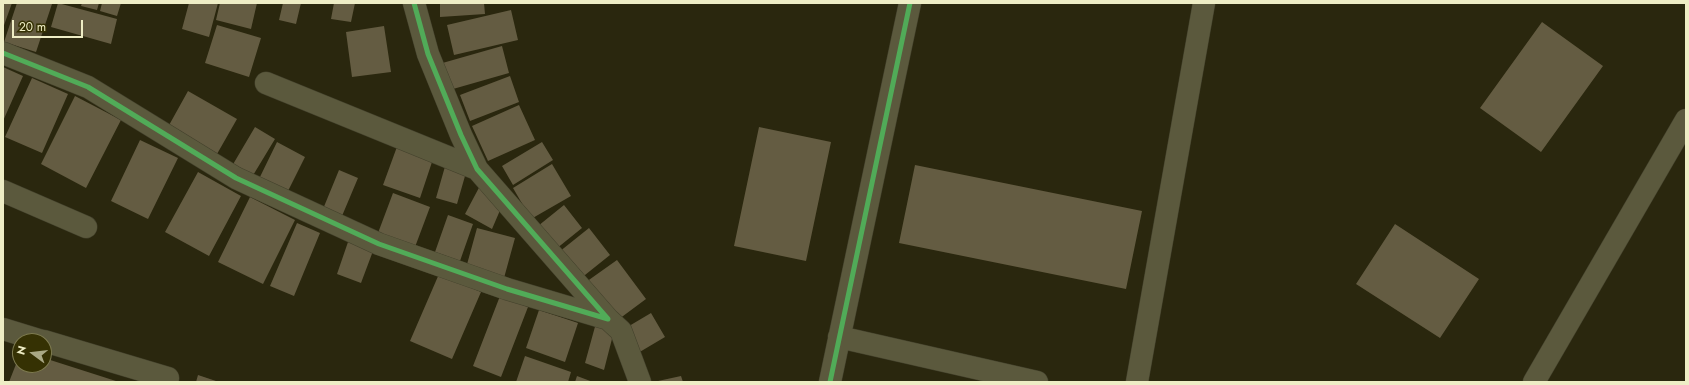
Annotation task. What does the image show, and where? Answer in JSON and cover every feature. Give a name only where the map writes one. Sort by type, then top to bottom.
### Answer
[{"type":"street","points":[[414,3],[428,54],[461,136],[477,169],[608,319],[621,331],[640,382]]},
{"type":"street","points":[[830,382],[910,3]]},
{"type":"street","points":[[1137,382],[1204,3]]},
{"type":"street","points":[[3,53],[88,88],[236,178],[379,244],[507,288],[608,319]]},
{"type":"street","points":[[266,83],[477,169]]},
{"type":"street","points":[[1534,382],[1686,120]]},
{"type":"street","points":[[3,191],[86,227]]},
{"type":"street","points":[[3,329],[16,333]]},
{"type":"street","points":[[839,337],[1037,382]]},
{"type":"street","points":[[52,344],[168,378]]},
{"type":"building","points":[[3,3],[12,3],[3,28]]},
{"type":"building","points":[[17,3],[52,4],[36,52],[4,42]]},
{"type":"building","points":[[58,3],[117,19],[111,44],[51,27]]},
{"type":"building","points":[[82,3],[99,3],[97,10],[81,6]]},
{"type":"building","points":[[102,3],[121,3],[117,16],[100,11]]},
{"type":"building","points":[[189,3],[218,3],[209,37],[182,29]]},
{"type":"building","points":[[220,3],[257,3],[251,29],[216,20]]},
{"type":"building","points":[[283,3],[301,3],[296,24],[279,20]]},
{"type":"building","points":[[334,3],[355,3],[351,22],[331,19]]},
{"type":"building","points":[[440,3],[484,3],[485,14],[440,17]]},
{"type":"building","points":[[511,10],[518,40],[454,55],[447,25]]},
{"type":"building","points":[[1542,22],[1603,66],[1541,152],[1480,108]]},
{"type":"building","points":[[217,25],[261,38],[249,77],[205,63]]},
{"type":"building","points":[[384,26],[391,72],[352,77],[346,32]]},
{"type":"building","points":[[502,46],[509,73],[446,91],[439,64]]},
{"type":"building","points":[[3,67],[23,76],[3,121]]},
{"type":"building","points":[[510,76],[519,102],[470,121],[460,95]]},
{"type":"building","points":[[32,78],[68,94],[42,153],[5,137]]},
{"type":"building","points":[[188,91],[237,119],[217,154],[168,127]]},
{"type":"building","points":[[75,96],[121,120],[86,188],[41,164]]},
{"type":"building","points":[[519,105],[535,140],[488,161],[472,126]]},
{"type":"building","points":[[255,127],[275,139],[252,177],[232,166]]},
{"type":"building","points":[[759,127],[831,142],[806,261],[734,246]]},
{"type":"building","points":[[140,140],[178,158],[148,219],[111,201]]},
{"type":"building","points":[[277,142],[305,157],[286,195],[258,181]]},
{"type":"building","points":[[542,142],[553,160],[513,185],[502,166]]},
{"type":"building","points":[[398,144],[434,156],[420,198],[383,185]]},
{"type":"building","points":[[446,163],[467,169],[457,204],[436,198]]},
{"type":"building","points":[[552,164],[571,196],[531,219],[513,188]]},
{"type":"building","points":[[915,165],[1142,211],[1126,289],[899,243]]},
{"type":"building","points":[[339,170],[358,178],[342,216],[323,209]]},
{"type":"building","points":[[198,172],[241,196],[209,256],[165,232]]},
{"type":"building","points":[[482,182],[501,208],[492,229],[465,214]]},
{"type":"building","points":[[393,193],[430,207],[415,247],[378,233]]},
{"type":"building","points":[[250,197],[295,220],[263,284],[218,262]]},
{"type":"building","points":[[564,205],[582,228],[556,249],[538,226]]},
{"type":"building","points":[[448,215],[473,224],[460,261],[435,252]]},
{"type":"building","points":[[297,223],[320,233],[294,296],[270,286]]},
{"type":"building","points":[[1395,224],[1479,279],[1440,338],[1356,284]]},
{"type":"building","points":[[477,228],[515,238],[504,278],[466,268]]},
{"type":"building","points":[[589,228],[610,255],[580,279],[559,252]]},
{"type":"building","points":[[348,242],[373,251],[361,283],[337,274]]},
{"type":"building","points":[[617,260],[646,299],[615,322],[586,282]]},
{"type":"building","points":[[439,274],[481,292],[452,359],[410,341]]},
{"type":"building","points":[[500,296],[528,307],[501,377],[473,366]]},
{"type":"building","points":[[539,310],[578,323],[565,362],[526,348]]},
{"type":"building","points":[[651,313],[665,337],[638,353],[624,329]]},
{"type":"building","points":[[596,323],[614,331],[604,370],[585,363]]},
{"type":"building","points":[[525,356],[571,372],[568,382],[516,382]]},
{"type":"building","points":[[52,361],[119,382],[9,382],[13,373],[52,373]]},
{"type":"building","points":[[198,375],[219,382],[196,382]]},
{"type":"building","points":[[577,376],[593,382],[575,382]]},
{"type":"building","points":[[681,376],[683,382],[658,382],[658,381]]},
{"type":"cycle path","points":[[3,53],[88,87],[236,178],[379,244],[507,289],[608,319],[477,169],[461,135],[428,54],[414,3]]},
{"type":"cycle path","points":[[830,382],[910,3]]}]
